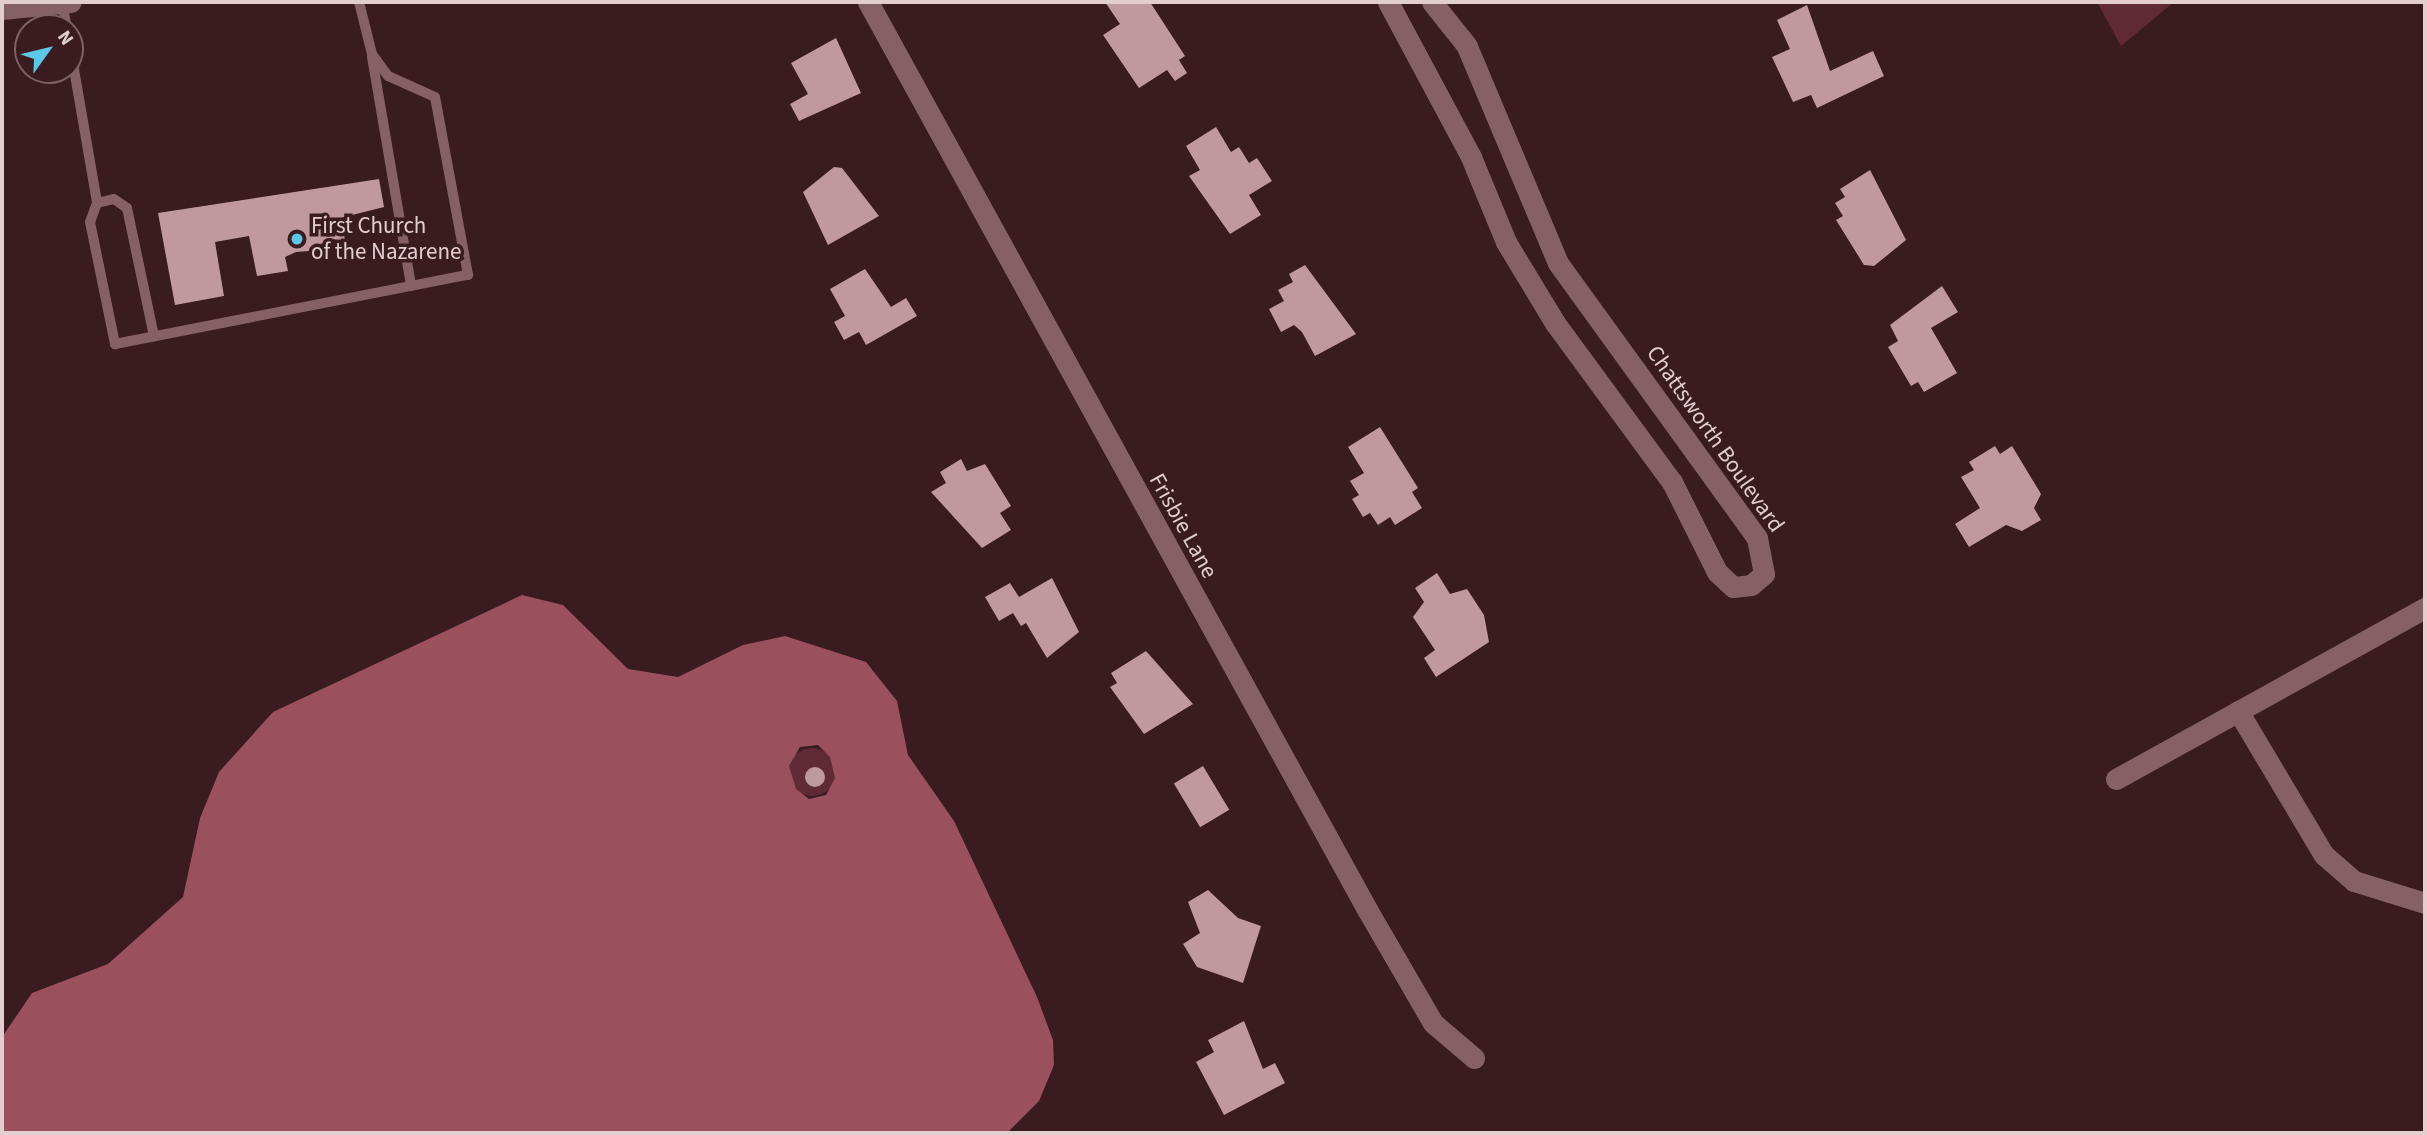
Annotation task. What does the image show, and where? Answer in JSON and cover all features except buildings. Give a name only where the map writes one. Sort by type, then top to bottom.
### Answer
[{"type":"street","points":[[2,9],[71,2]]},
{"type":"street","name":"Frisbie Lane","points":[[868,2],[1368,911],[1433,1023],[1474,1058]]},
{"type":"street","name":"Chattsworth Boulevard","points":[[1388,2],[1471,157],[1506,242],[1555,323],[1672,482],[1717,572],[1733,587],[1751,585],[1764,575],[1757,538],[1558,263],[1467,46],[1433,2]]},
{"type":"street","points":[[2116,779],[2425,608]]},
{"type":"street","points":[[2238,711],[2324,855],[2354,881],[2425,903]]},
{"type":"lane","points":[[359,2],[372,54],[411,286]]},
{"type":"lane","points":[[77,84],[97,203],[90,222],[115,344],[468,275],[435,97],[388,76],[372,54]]},
{"type":"lane","points":[[97,203],[114,199],[127,208],[153,336]]},
{"type":"shaded area","points":[[2097,2],[2174,2],[2121,46]]},
{"type":"shaded area","points":[[522,595],[563,605],[628,669],[678,677],[743,645],[785,636],[866,662],[897,701],[908,755],[954,821],[1037,997],[1053,1040],[1054,1065],[1039,1101],[1007,1133],[2,1133],[2,1037],[32,993],[108,964],[183,897],[200,818],[219,772],[273,712]],"holes":[[[818,745],[830,757],[835,778],[826,795],[809,799],[796,789],[789,766],[800,747]]]},
{"type":"shaded area","points":[[812,748],[829,755],[836,772],[829,789],[812,796],[795,789],[788,772],[795,755]]},
{"type":"place","name":"First Church of the Nazarene","points":[[297,239]]}]
